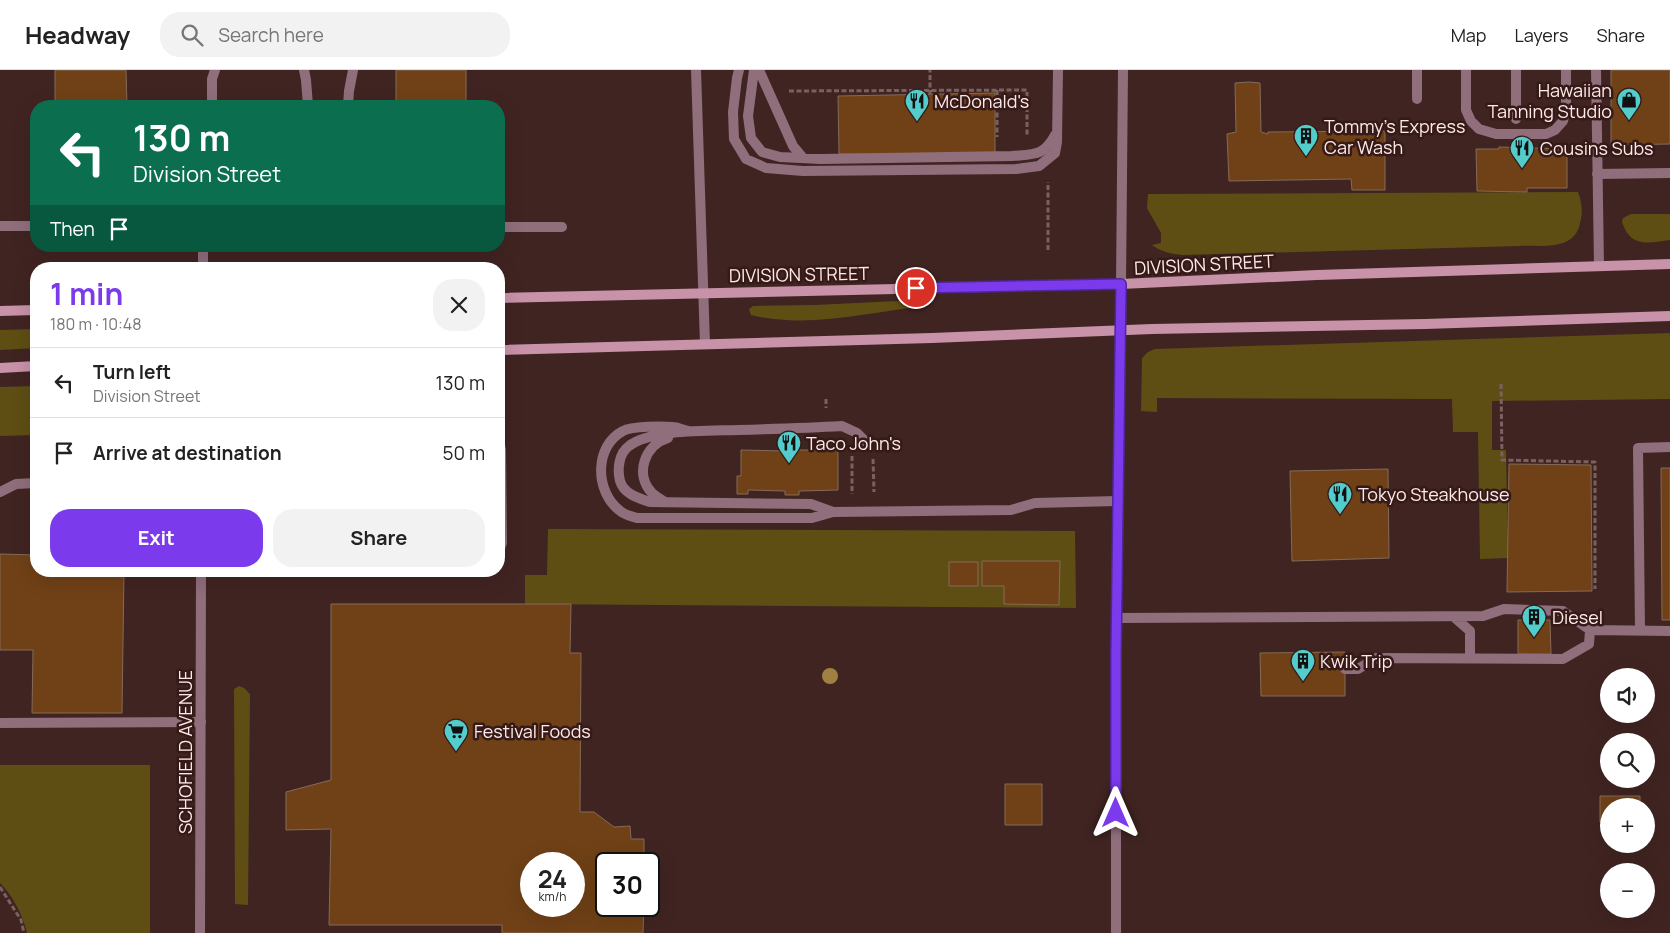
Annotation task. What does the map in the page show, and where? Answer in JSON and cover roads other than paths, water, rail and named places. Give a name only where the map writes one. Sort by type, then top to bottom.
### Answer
[{"type":"main road","name":"DIVISION STREET","points":[[505,298],[1121,284],[1317,274],[1670,264]]},
{"type":"main road","points":[[0,311],[30,310]]},
{"type":"main road","points":[[505,350],[1670,316]]},
{"type":"main road","points":[[0,368],[30,366]]},
{"type":"street","points":[[212,100],[212,79],[215,70]]},
{"type":"street","points":[[304,70],[308,100]]},
{"type":"street","points":[[348,100],[354,70]]},
{"type":"street","points":[[696,70],[705,344]]},
{"type":"street","points":[[739,70],[733,112],[734,138],[746,159],[766,168],[803,171],[1016,169],[1040,166],[1055,153],[1058,70]]},
{"type":"street","points":[[754,70],[748,116],[751,138],[762,152],[780,157],[877,158],[1027,154],[1041,152],[1049,146],[1057,130]]},
{"type":"street","points":[[759,70],[793,146],[803,158]]},
{"type":"street","points":[[1116,933],[1116,618],[1123,70]]},
{"type":"street","points":[[1417,70],[1417,99]]},
{"type":"street","points":[[1466,70],[1466,110],[1471,121],[1479,128],[1496,134],[1546,134],[1555,130],[1564,121],[1566,70]]},
{"type":"street","points":[[1516,70],[1516,118]]},
{"type":"street","points":[[1596,70],[1599,266]]},
{"type":"street","points":[[1597,174],[1670,173]]},
{"type":"street","points":[[0,226],[30,226]]},
{"type":"street","points":[[505,228],[562,228]]},
{"type":"street","points":[[833,512],[812,504],[650,502],[636,498],[624,490],[618,468],[620,458],[628,446],[643,439],[688,432],[842,426],[857,433],[866,442]]},
{"type":"street","points":[[688,432],[674,427],[640,428],[624,430],[612,439],[603,452],[601,468],[603,487],[609,500],[619,511],[637,518],[812,518],[833,512],[1011,510],[1035,503],[1118,501]]},
{"type":"street","points":[[666,503],[651,492],[646,484],[642,474],[644,461],[650,450],[661,440],[688,432]]},
{"type":"street","points":[[1640,631],[1638,448],[1670,447]]},
{"type":"street","points":[[0,492],[16,484],[30,483]]},
{"type":"street","name":"SCHOFIELD AVENUE","points":[[200,933],[201,577]]},
{"type":"street","points":[[1116,618],[1454,617],[1483,616],[1504,609],[1563,611],[1590,630],[1670,631]]},
{"type":"street","points":[[1454,617],[1470,631],[1470,658]]},
{"type":"street","points":[[1344,669],[1358,669],[1376,658],[1564,659],[1589,644],[1590,630]]},
{"type":"street","points":[[0,723],[201,722]]},
{"type":"place","name":"Hawaiian Tanning Studio","points":[[1629,121]]},
{"type":"place","name":"McDonald's","points":[[917,122]]},
{"type":"place","name":"Tommy's Express Car Wash","points":[[1306,157]]},
{"type":"place","name":"Cousins Subs","points":[[1522,169]]},
{"type":"place","name":"Taco John's","points":[[789,464]]},
{"type":"place","name":"Tokyo Steakhouse","points":[[1340,515]]},
{"type":"place","name":"Diesel","points":[[1534,638]]},
{"type":"place","name":"Kwik Trip","points":[[1303,682]]},
{"type":"place","name":"Festival Foods","points":[[456,752]]}]
